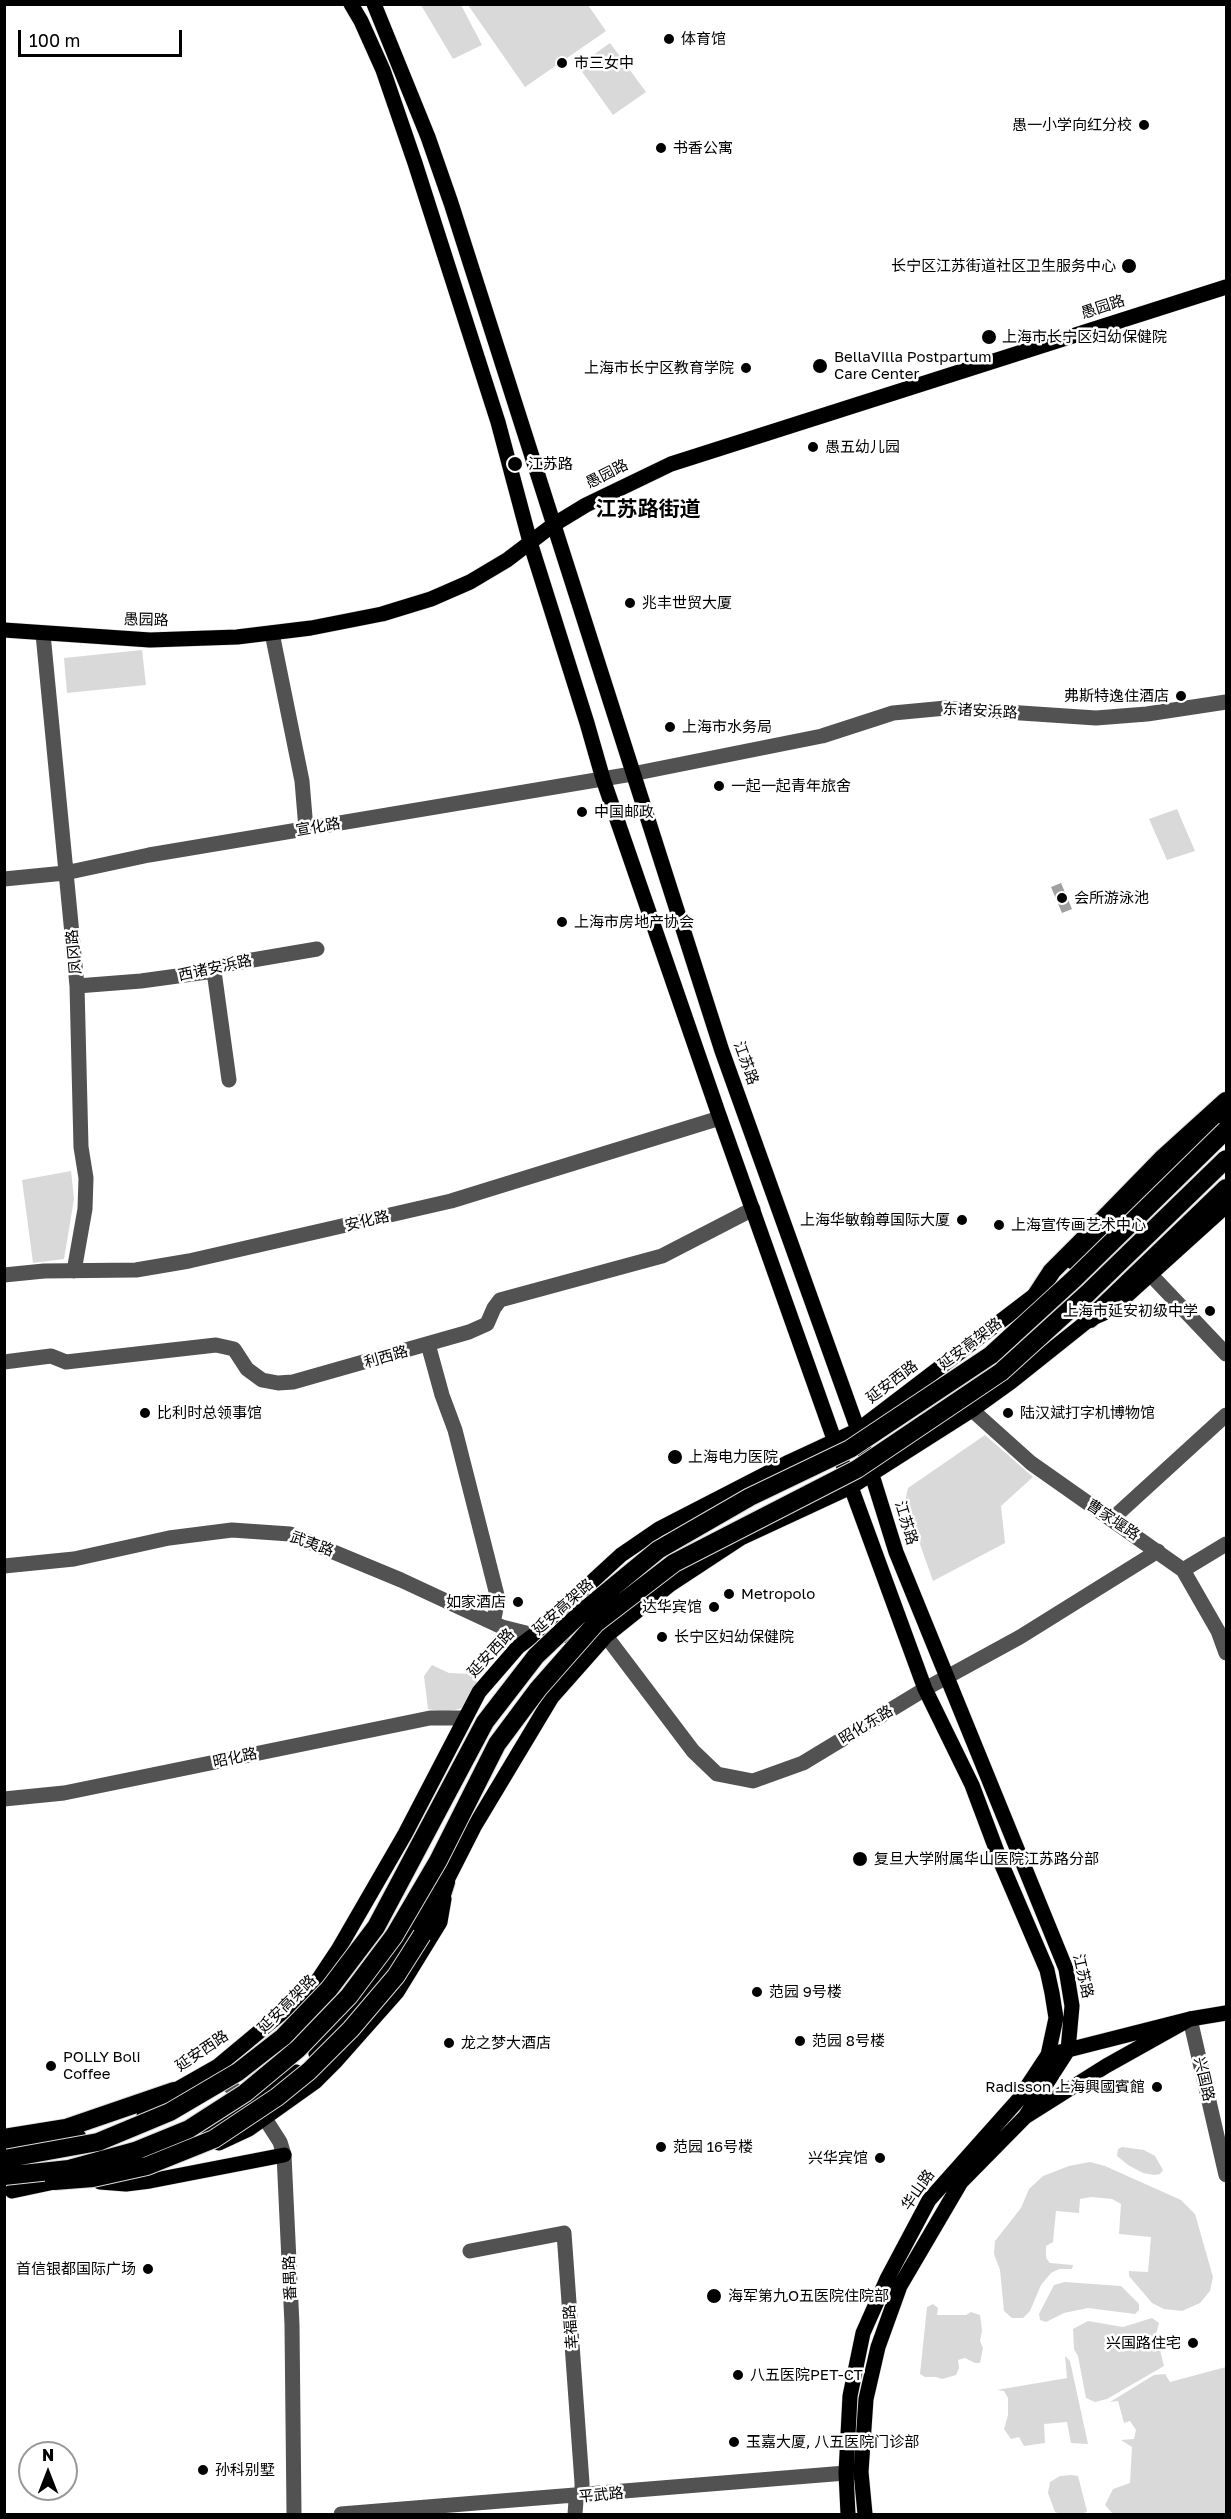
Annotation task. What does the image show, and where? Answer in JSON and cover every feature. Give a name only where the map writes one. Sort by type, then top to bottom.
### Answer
[{"type":"highway","points":[[1037,1294],[1062,1261],[1162,1159],[1227,1101]]},
{"type":"highway","name":"延安高架路","points":[[7,2179],[170,2112],[238,2072],[284,2037],[328,1989],[376,1927],[485,1722],[536,1656],[579,1615],[658,1550],[750,1497],[850,1449],[991,1355],[1075,1278],[1227,1130]]},
{"type":"highway","points":[[7,2179],[69,2169],[135,2151],[189,2129],[245,2093],[298,2049],[349,1996],[394,1936],[438,1862],[497,1744],[537,1689],[596,1623],[674,1563],[857,1468],[1001,1372],[1088,1293],[1227,1159]]},
{"type":"highway","points":[[1090,1319],[1145,1273],[1227,1188]]},
{"type":"highway","points":[[7,2179],[56,2181],[93,2178],[147,2166],[214,2139],[277,2097],[309,2071],[351,2029],[396,1976],[422,1935],[440,1901],[446,1882]]},
{"type":"highway","points":[[4,2138],[66,2128],[174,2091]]},
{"type":"main road","points":[[351,4],[383,70],[415,163],[498,422],[530,542],[603,779],[720,1118],[836,1441],[850,1487],[925,1689],[972,1785],[1002,1865],[1047,1971],[1056,2018],[1048,2055]]},
{"type":"main road","name":"江苏路","points":[[374,4],[428,137],[448,196],[722,1051],[858,1430],[896,1552],[1066,1968],[1072,2006],[1068,2050],[1025,2118]]},
{"type":"main road","name":"愚园路","points":[[4,630],[150,640],[237,637],[382,614],[431,599],[470,582],[507,560],[553,525],[586,505],[638,478],[706,450],[1227,286]]},
{"type":"main road","name":"延安西路","points":[[4,2148],[97,2134],[157,2111],[174,2091],[218,2066],[314,1986],[339,1950],[405,1834],[479,1692],[518,1647],[621,1555],[659,1529],[789,1462],[858,1430],[1037,1294],[1203,1136],[1227,1118]]},
{"type":"main road","points":[[7,2179],[106,2170],[177,2145],[250,2104],[314,2056],[382,1969],[428,1899],[446,1882],[474,1827],[552,1697],[606,1636],[670,1584],[741,1538],[850,1487],[972,1410],[1011,1382],[1090,1319],[1106,1295],[1227,1178]]},
{"type":"main road","points":[[1145,1273],[1227,1206]]},
{"type":"main road","points":[[7,2179],[44,2190],[161,2170],[249,2129],[315,2082],[397,1992],[441,1922],[446,1882]]},
{"type":"main road","name":"华山路","points":[[866,2514],[854,2473],[850,2396],[863,2333],[887,2279],[929,2200],[1019,2099],[1048,2055],[1190,2019],[1227,2013]]},
{"type":"main road","name":"华山路","points":[[848,2514],[866,2399],[878,2346],[900,2286],[961,2182],[1025,2118],[1106,2066],[1190,2019]]},
{"type":"main road","points":[[4,2130],[63,2122],[119,2104],[174,2091]]},
{"type":"main road","points":[[100,2182],[126,2184],[150,2181],[284,2155]]},
{"type":"street","points":[[272,633],[302,781],[306,829]]},
{"type":"street","name":"凤冈路","points":[[43,634],[77,986],[81,1147],[86,1178],[85,1209],[74,1271]]},
{"type":"street","name":"东诸安浜路","points":[[632,774],[822,736],[893,713],[946,708],[1096,718],[1147,714],[1227,702]]},
{"type":"street","name":"宣化路","points":[[4,879],[65,873],[149,855],[632,774]]},
{"type":"street","name":"西诸安浜路","points":[[77,986],[141,981],[214,971],[223,965],[316,949]]},
{"type":"street","points":[[214,971],[229,1080]]},
{"type":"street","name":"安化路","points":[[4,1275],[136,1270],[189,1262],[451,1201],[720,1118]]},
{"type":"street","name":"利西路","points":[[4,1362],[51,1356],[66,1362],[190,1347],[224,1346],[234,1350],[256,1378],[270,1383],[285,1383],[429,1344],[481,1327],[490,1319],[496,1304],[506,1298],[662,1256],[753,1209]]},
{"type":"street","points":[[1145,1273],[1227,1354]]},
{"type":"street","points":[[429,1344],[442,1395],[455,1430],[498,1599],[493,1623]]},
{"type":"street","name":"曹家堰路","points":[[972,1410],[1031,1463],[1183,1570],[1218,1631],[1227,1653]]},
{"type":"street","points":[[1112,1519],[1227,1415]]},
{"type":"street","name":"武夷路","points":[[4,1566],[74,1558],[169,1538],[232,1530],[290,1534],[401,1580],[493,1623],[534,1635],[606,1636]]},
{"type":"street","points":[[1183,1570],[1227,1544]]},
{"type":"street","name":"昭化东路","points":[[606,1636],[693,1751],[717,1774],[753,1781],[803,1763],[925,1689],[1020,1637],[1158,1551]]},
{"type":"street","name":"昭化路","points":[[4,1799],[64,1793],[430,1718],[465,1718]]},
{"type":"street","name":"兴国路","points":[[1190,2019],[1227,2175]]},
{"type":"street","name":"番禺路","points":[[218,2066],[230,2086],[264,2117],[280,2142],[284,2155],[292,2325],[294,2514]]},
{"type":"street","name":"幸福路","points":[[470,2251],[564,2233],[582,2483],[582,2491],[576,2501],[575,2514]]},
{"type":"street","name":"平武路","points":[[341,2514],[579,2497],[854,2473]]},
{"type":"shaded area","points":[[421,5],[461,5],[482,45],[453,59]]},
{"type":"shaded area","points":[[468,5],[588,5],[606,31],[525,87]]},
{"type":"shaded area","points":[[610,43],[646,92],[613,115],[578,66]]},
{"type":"shaded area","points":[[142,650],[146,685],[67,693],[64,658]]},
{"type":"shaded area","points":[[1177,809],[1195,851],[1167,860],[1149,819]]},
{"type":"shaded area","name":"会所游泳池","points":[[1061,883],[1072,909],[1062,913],[1051,887]]},
{"type":"shaded area","points":[[71,1171],[74,1199],[64,1259],[33,1263],[22,1180]]},
{"type":"shaded area","points":[[985,1435],[1033,1477],[1001,1506],[1005,1543],[933,1581],[905,1502],[908,1488]]},
{"type":"shaded area","points":[[432,1665],[449,1673],[472,1674],[477,1682],[463,1708],[445,1712],[428,1709],[424,1676]]},
{"type":"shaded area","points":[[1122,2147],[1144,2150],[1155,2156],[1163,2170],[1160,2174],[1154,2175],[1143,2173],[1128,2165],[1117,2156],[1118,2149]]},
{"type":"shaded area","points":[[1090,2162],[1105,2166],[1181,2200],[1195,2214],[1213,2277],[1210,2291],[1200,2303],[1182,2311],[1164,2309],[1152,2303],[1129,2276],[1129,2271],[1148,2272],[1151,2237],[1119,2234],[1121,2204],[1112,2199],[1091,2197],[1080,2199],[1079,2213],[1056,2211],[1053,2242],[1046,2246],[1046,2258],[1050,2263],[1073,2265],[1072,2269],[1059,2269],[1051,2273],[1041,2285],[1030,2311],[1023,2318],[1012,2318],[1004,2311],[1000,2270],[994,2254],[995,2241],[1021,2208],[1029,2189],[1043,2176],[1069,2166]]},
{"type":"shaded area","points":[[1065,2282],[1121,2286],[1139,2304],[1139,2310],[1135,2314],[1088,2308],[1064,2313],[1046,2322],[1040,2320],[1039,2314],[1054,2285]]},
{"type":"shaded area","points":[[933,2304],[938,2308],[937,2315],[966,2315],[971,2312],[980,2315],[982,2331],[980,2341],[983,2348],[980,2363],[965,2358],[958,2360],[959,2368],[956,2375],[942,2379],[925,2377],[920,2374],[927,2307]]},
{"type":"shaded area","points":[[1152,2318],[1159,2323],[1156,2334],[1164,2366],[1107,2399],[1095,2402],[1086,2398],[1078,2356],[1074,2349],[1073,2329],[1088,2321],[1123,2327]]},
{"type":"shaded area","points":[[1065,2356],[1070,2361],[1088,2444],[1071,2443],[1067,2422],[1044,2424],[1045,2443],[1024,2446],[1019,2437],[1011,2439],[1004,2429],[1008,2415],[1008,2398],[1004,2391],[997,2390],[1067,2378]]},
{"type":"shaded area","points":[[1226,2367],[1226,2514],[1113,2514],[1105,2505],[1113,2489],[1130,2483],[1132,2447],[1121,2440],[1134,2439],[1136,2430],[1130,2421],[1124,2423],[1118,2401],[1110,2402],[1154,2375],[1165,2374],[1170,2382]]},
{"type":"shaded area","points":[[1060,2476],[1078,2476],[1087,2511],[1084,2514],[1055,2512],[1048,2493],[1050,2482]]},
{"type":"place","name":"体育馆","points":[[669,39]]},
{"type":"place","name":"市三女中","points":[[562,63]]},
{"type":"place","name":"愚一小学向红分校","points":[[1144,125]]},
{"type":"place","name":"书香公寓","points":[[661,148]]},
{"type":"place","name":"长宁区江苏街道社区卫生服务中心","points":[[1129,266]]},
{"type":"place","name":"上海市长宁区妇幼保健院","points":[[989,337]]},
{"type":"place","name":"BellaVilla Postpartum Care Center","points":[[820,366]]},
{"type":"place","name":"上海市长宁区教育学院","points":[[746,368]]},
{"type":"place","name":"愚五幼儿园","points":[[813,447]]},
{"type":"place","name":"江苏路","points":[[515,464]]},
{"type":"place","name":"兆丰世贸大厦","points":[[630,603]]},
{"type":"place","name":"弗斯特逸住酒店","points":[[1181,696]]},
{"type":"place","name":"上海市水务局","points":[[670,727]]},
{"type":"place","name":"一起一起青年旅舍","points":[[719,786]]},
{"type":"place","name":"中国邮政","points":[[582,812]]},
{"type":"place","name":"会所游泳池","points":[[1062,898]]},
{"type":"place","name":"上海市房地产协会","points":[[562,922]]},
{"type":"place","name":"上海华敏翰尊国际大厦","points":[[962,1220]]},
{"type":"place","name":"上海宣传画艺术中心","points":[[999,1225]]},
{"type":"place","name":"上海市延安初级中学","points":[[1210,1311]]},
{"type":"place","name":"比利时总领事馆","points":[[145,1413]]},
{"type":"place","name":"陆汉斌打字机博物馆","points":[[1008,1413]]},
{"type":"place","name":"上海电力医院","points":[[675,1457]]},
{"type":"place","name":"Metropolo","points":[[729,1594]]},
{"type":"place","name":"如家酒店","points":[[518,1602]]},
{"type":"place","name":"达华宾馆","points":[[714,1607]]},
{"type":"place","name":"长宁区妇幼保健院","points":[[662,1637]]},
{"type":"place","name":"复旦大学附属华山医院江苏路分部","points":[[860,1859]]},
{"type":"place","name":"范园 9号楼","points":[[757,1992]]},
{"type":"place","name":"范园 8号楼","points":[[800,2041]]},
{"type":"place","name":"龙之梦大酒店","points":[[449,2043]]},
{"type":"place","name":"POLLY Boli Coffee","points":[[51,2066]]},
{"type":"place","name":"Radisson 上海興國賓館","points":[[1157,2087]]},
{"type":"place","name":"范园 16号楼","points":[[661,2147]]},
{"type":"place","name":"兴华宾馆","points":[[880,2158]]},
{"type":"place","name":"首信银都国际广场","points":[[148,2269]]},
{"type":"place","name":"海军第九O五医院住院部","points":[[714,2296]]},
{"type":"place","name":"兴国路住宅","points":[[1193,2343]]},
{"type":"place","name":"八五医院PET-CT","points":[[738,2375]]},
{"type":"place","name":"玉嘉大厦, 八五医院门诊部","points":[[734,2442]]},
{"type":"place","name":"孙科别墅","points":[[203,2470]]},
{"type":"district","name":"江苏路街道","points":[[648,509]]}]
